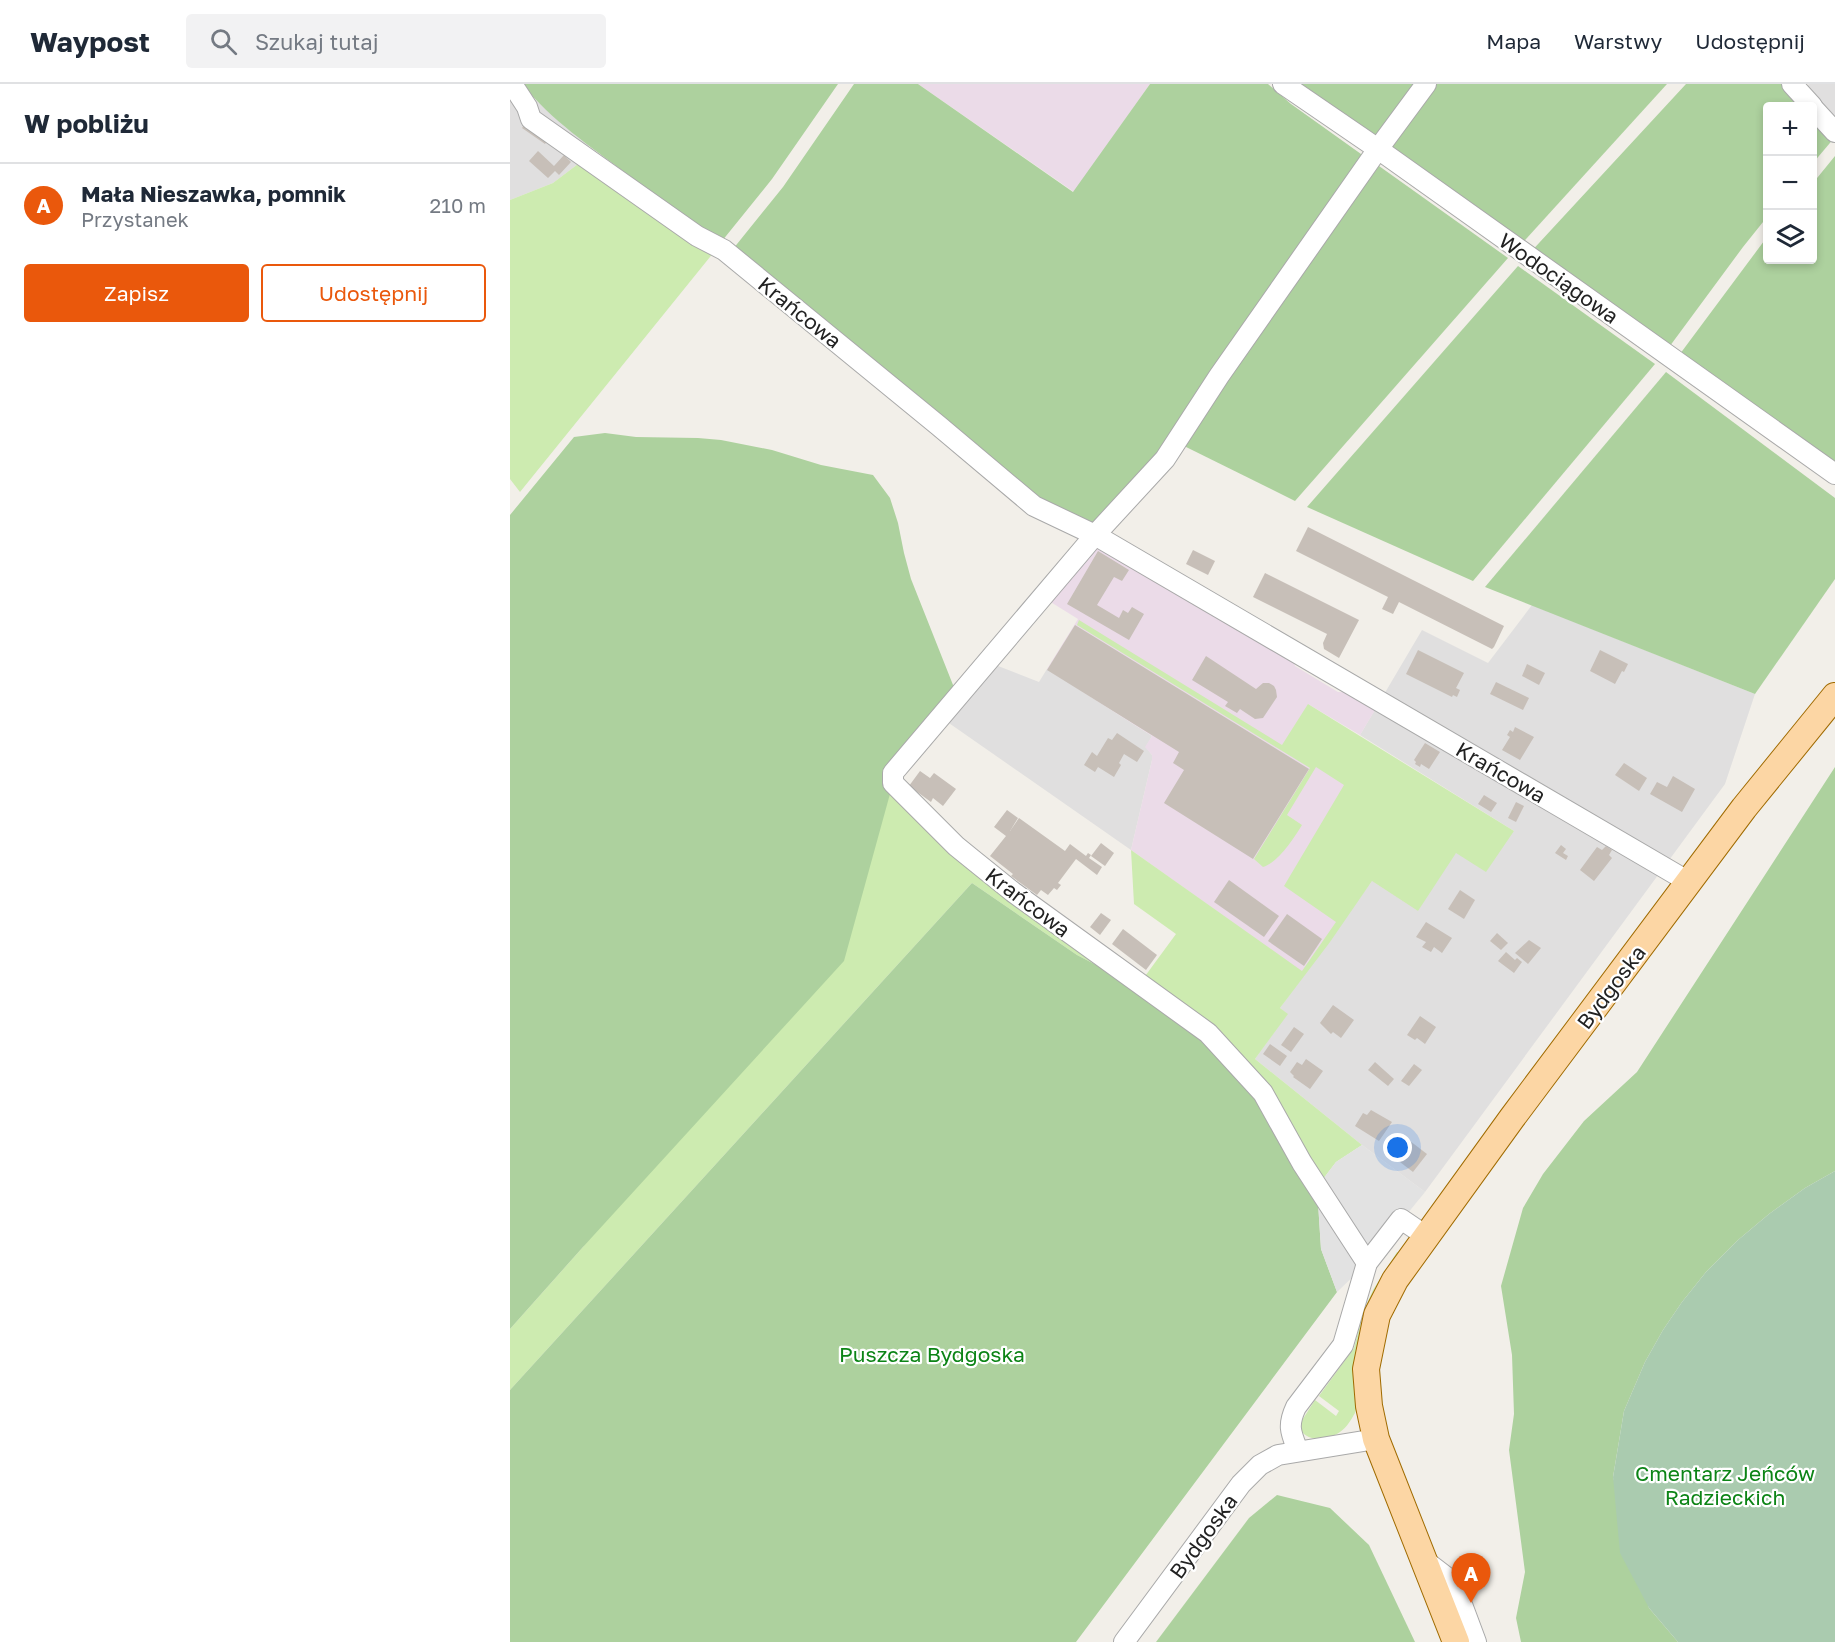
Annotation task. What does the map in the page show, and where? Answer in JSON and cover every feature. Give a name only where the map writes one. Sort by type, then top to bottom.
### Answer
[{"type":"main road","name":"Bydgoska","points":[[1456,1642],[1376,1439],[1369,1406],[1366,1369],[1377,1315],[1395,1280],[1426,1236],[1744,808],[1834,697]]},
{"type":"street","name":"Krańcowa","points":[[512,84],[527,107],[531,119],[698,236],[724,250],[1034,506],[1095,535],[1689,882]]},
{"type":"street","name":"Wodociągowa","points":[[1282,84],[1378,149],[1835,474]]},
{"type":"street","points":[[1095,535],[1164,459],[1219,376],[1426,84]]},
{"type":"street","points":[[1792,84],[1808,102]]},
{"type":"street","points":[[1817,112],[1835,132]]},
{"type":"street","name":"Krańcowa","points":[[1095,535],[893,773],[893,783],[956,846],[980,866],[1208,1033],[1263,1093],[1302,1163],[1367,1263]]},
{"type":"street","points":[[1298,1451],[1290,1431],[1291,1418],[1296,1407],[1343,1345],[1367,1263],[1401,1219],[1426,1236]]},
{"type":"street","name":"Bydgoska","points":[[1124,1642],[1241,1484],[1260,1465],[1278,1455],[1376,1439]]},
{"type":"street","points":[[1424,1560],[1454,1583],[1476,1642]]},
{"type":"shaded area","points":[[510,84],[530,95],[589,145],[582,161],[553,183],[510,200]]},
{"type":"shaded area","points":[[918,84],[1150,84],[1074,192]]},
{"type":"shaded area","points":[[1809,84],[1835,84],[1835,119],[1805,88]]},
{"type":"shaded area","points":[[1100,546],[1291,655],[1295,666],[1338,692],[1357,693],[1378,705],[1360,735],[1308,704],[1453,851],[1418,911],[1372,881],[1305,974],[1131,850],[1152,760],[1152,755],[1145,747],[1152,736],[1047,669],[1078,619],[1049,601],[1094,548]]},
{"type":"shaded area","points":[[1532,605],[1755,694],[1725,784],[1425,1192],[1362,1145],[1255,1059],[1287,1014],[1280,1008],[1372,881],[1514,831],[1360,735],[1422,630],[1488,663]]},
{"type":"shaded area","points":[[993,664],[1039,682],[1047,669],[1152,736],[1146,747],[1152,755],[1152,760],[1131,850],[946,721]]},
{"type":"shaded area","points":[[1362,1145],[1425,1192],[1367,1263],[1337,1292],[1321,1249],[1317,1187],[1336,1162]]},
{"type":"green space","points":[[522,84],[838,84],[772,179],[722,241],[673,210],[572,132]]},
{"type":"green space","points":[[854,84],[918,84],[1073,192],[1150,84],[1268,84],[1291,104],[1368,159],[1159,455],[1089,529],[1038,501],[733,249],[783,187]]},
{"type":"green space","points":[[1298,84],[1420,84],[1375,148]]},
{"type":"green space","points":[[1435,84],[1667,84],[1517,249],[1386,156]]},
{"type":"green space","points":[[1686,84],[1784,84],[1801,102],[1763,102],[1763,222],[1664,354],[1527,256]]},
{"type":"green space","points":[[1817,118],[1835,137],[1817,158]]},
{"type":"green space","points":[[1835,156],[1835,467],[1674,362],[1763,242],[1763,264],[1817,264],[1817,178]]},
{"type":"green space","points":[[582,161],[714,252],[520,492],[510,479],[510,200],[553,183]]},
{"type":"green space","points":[[1379,166],[1508,258],[1295,501],[1182,445],[1224,380]]},
{"type":"green space","points":[[1518,266],[1655,364],[1473,581],[1307,507]]},
{"type":"green space","points":[[1666,372],[1835,498],[1835,579],[1755,694],[1485,587]]},
{"type":"green space","points":[[605,433],[636,437],[721,440],[772,450],[821,465],[873,475],[890,498],[911,579],[955,690],[893,783],[844,961],[510,1329],[510,515],[574,437]]},
{"type":"green space","points":[[1079,620],[1282,745],[1308,704],[1514,831],[1486,872],[1456,853],[1418,911],[1372,881],[1280,1008],[1288,1014],[1255,1059],[1362,1145],[1336,1162],[1317,1187],[1156,996],[1077,955],[972,883],[510,1390],[510,1329],[583,1247],[893,783],[1140,983],[1176,934],[1134,904],[1131,850],[1302,971],[1336,922],[1284,886],[1344,785],[1316,767],[1287,815],[1302,825],[1280,855],[1263,867],[1254,859],[1310,768],[1077,625]]},
{"type":"green space","points":[[1835,767],[1835,1171],[1805,1188],[1769,1214],[1738,1240],[1706,1272],[1663,1330],[1645,1362],[1624,1411],[1613,1477],[1649,1608],[1678,1642],[1521,1642],[1516,1618],[1525,1572],[1509,1450],[1514,1414],[1512,1355],[1501,1286],[1523,1208],[1543,1174],[1584,1121],[1637,1072]]},
{"type":"green space","name":"Puszcza Bydgoska","points":[[972,883],[1077,955],[1156,996],[1236,1061],[1317,1187],[1321,1249],[1337,1292],[1076,1642],[510,1642],[510,1390]]},
{"type":"green space","name":"Cmentarz Jeńców Radzieckich","points":[[1835,1171],[1835,1642],[1678,1642],[1649,1608],[1620,1553],[1613,1477],[1624,1411],[1645,1362],[1663,1330],[1706,1272],[1738,1240],[1769,1214],[1805,1188]]},
{"type":"green space","points":[[1397,1252],[1399,1253],[1355,1413],[1345,1428],[1335,1435],[1316,1439],[1305,1435],[1299,1425],[1315,1400],[1336,1416],[1339,1411],[1319,1396],[1354,1348],[1364,1310],[1373,1290]]},
{"type":"green space","points":[[1277,1495],[1330,1508],[1369,1545],[1415,1642],[1156,1642],[1249,1518]]},
{"type":"building","points":[[528,120],[551,136],[545,144],[522,128]]},
{"type":"building","points":[[538,151],[554,166],[564,155],[571,162],[559,175],[555,171],[548,178],[529,161]]},
{"type":"building","points":[[1308,527],[1504,626],[1494,647],[1492,649],[1399,602],[1393,614],[1382,609],[1388,597],[1296,551]]},
{"type":"building","points":[[1193,550],[1215,561],[1208,575],[1186,564]]},
{"type":"building","points":[[1098,551],[1129,570],[1122,581],[1114,577],[1097,605],[1119,618],[1123,610],[1128,613],[1132,607],[1144,614],[1129,640],[1067,604]]},
{"type":"building","points":[[1265,573],[1359,620],[1339,658],[1324,649],[1323,643],[1327,634],[1253,597]]},
{"type":"building","points":[[1075,625],[1309,769],[1253,859],[1164,803],[1184,770],[1173,763],[1179,752],[1047,670]]},
{"type":"building","points":[[1418,650],[1464,673],[1456,688],[1460,690],[1457,697],[1453,695],[1452,697],[1406,674]]},
{"type":"building","points":[[1600,650],[1628,664],[1615,684],[1590,671]]},
{"type":"building","points":[[1206,656],[1256,689],[1263,683],[1274,686],[1277,697],[1263,718],[1255,719],[1240,709],[1237,713],[1225,706],[1228,702],[1192,680]]},
{"type":"building","points":[[1527,664],[1545,673],[1539,685],[1522,676]]},
{"type":"building","points":[[1496,682],[1529,698],[1523,710],[1490,694]]},
{"type":"building","points":[[1515,727],[1534,737],[1520,760],[1502,750],[1510,737],[1507,735],[1510,730],[1513,732]]},
{"type":"building","points":[[1117,733],[1144,751],[1137,762],[1124,754],[1114,777],[1098,767],[1095,772],[1084,765],[1092,752],[1097,756],[1108,738],[1112,740]]},
{"type":"building","points":[[1425,743],[1440,752],[1429,769],[1421,764],[1420,767],[1415,764],[1414,760]]},
{"type":"building","points":[[1624,763],[1647,778],[1639,791],[1615,775]]},
{"type":"building","points":[[920,771],[930,778],[934,773],[956,789],[943,806],[933,798],[931,802],[909,786]]},
{"type":"building","points":[[1673,776],[1695,789],[1682,812],[1650,794],[1657,782],[1667,787]]},
{"type":"building","points":[[1484,795],[1497,803],[1491,812],[1478,804]]},
{"type":"building","points":[[1516,802],[1524,806],[1516,822],[1508,818]]},
{"type":"building","points":[[1007,810],[1018,818],[1010,831],[1019,818],[1065,851],[1070,844],[1086,856],[1088,853],[1091,855],[1089,858],[1102,867],[1097,875],[1076,859],[1058,883],[1061,885],[1057,890],[1054,888],[1048,895],[1041,890],[1037,895],[1011,876],[1013,874],[990,856],[1006,836],[994,827]]},
{"type":"building","points":[[1101,843],[1114,853],[1105,866],[1091,856]]},
{"type":"building","points":[[1561,845],[1566,849],[1563,853],[1568,856],[1566,860],[1555,853]]},
{"type":"building","points":[[1606,846],[1612,850],[1609,855],[1612,858],[1594,881],[1580,870],[1597,847],[1602,850]]},
{"type":"building","points":[[1229,880],[1279,916],[1264,937],[1214,902]]},
{"type":"building","points":[[1460,890],[1475,900],[1464,919],[1448,909]]},
{"type":"building","points":[[1101,913],[1111,920],[1100,935],[1090,927]]},
{"type":"building","points":[[1287,914],[1322,939],[1304,966],[1268,941]]},
{"type":"building","points":[[1426,922],[1452,938],[1442,953],[1434,947],[1431,952],[1422,947],[1426,942],[1416,937]]},
{"type":"building","points":[[1123,929],[1157,955],[1146,970],[1112,944]]},
{"type":"building","points":[[1497,933],[1508,943],[1501,950],[1490,941]]},
{"type":"building","points":[[1529,940],[1541,948],[1528,964],[1515,953]]},
{"type":"building","points":[[1506,952],[1515,960],[1517,958],[1522,962],[1514,973],[1498,961]]},
{"type":"building","points":[[1333,1005],[1354,1020],[1341,1038],[1333,1032],[1331,1034],[1320,1023]]},
{"type":"building","points":[[1420,1016],[1436,1027],[1425,1044],[1407,1035]]},
{"type":"building","points":[[1294,1027],[1304,1034],[1291,1052],[1281,1045]]},
{"type":"building","points":[[1270,1044],[1287,1056],[1280,1066],[1263,1054]]},
{"type":"building","points":[[1306,1059],[1323,1071],[1310,1089],[1293,1077],[1290,1072],[1297,1062],[1302,1065]]},
{"type":"building","points":[[1375,1062],[1394,1079],[1388,1086],[1368,1070]]},
{"type":"building","points":[[1414,1064],[1422,1070],[1409,1086],[1401,1081]]},
{"type":"building","points":[[1371,1110],[1392,1122],[1379,1141],[1355,1126],[1363,1113],[1367,1115]]},
{"type":"building","points":[[1410,1141],[1427,1154],[1413,1172],[1396,1159]]},
{"type":"place","name":"Mała Nieszawka, pomnik","points":[[1471,1603]]}]
